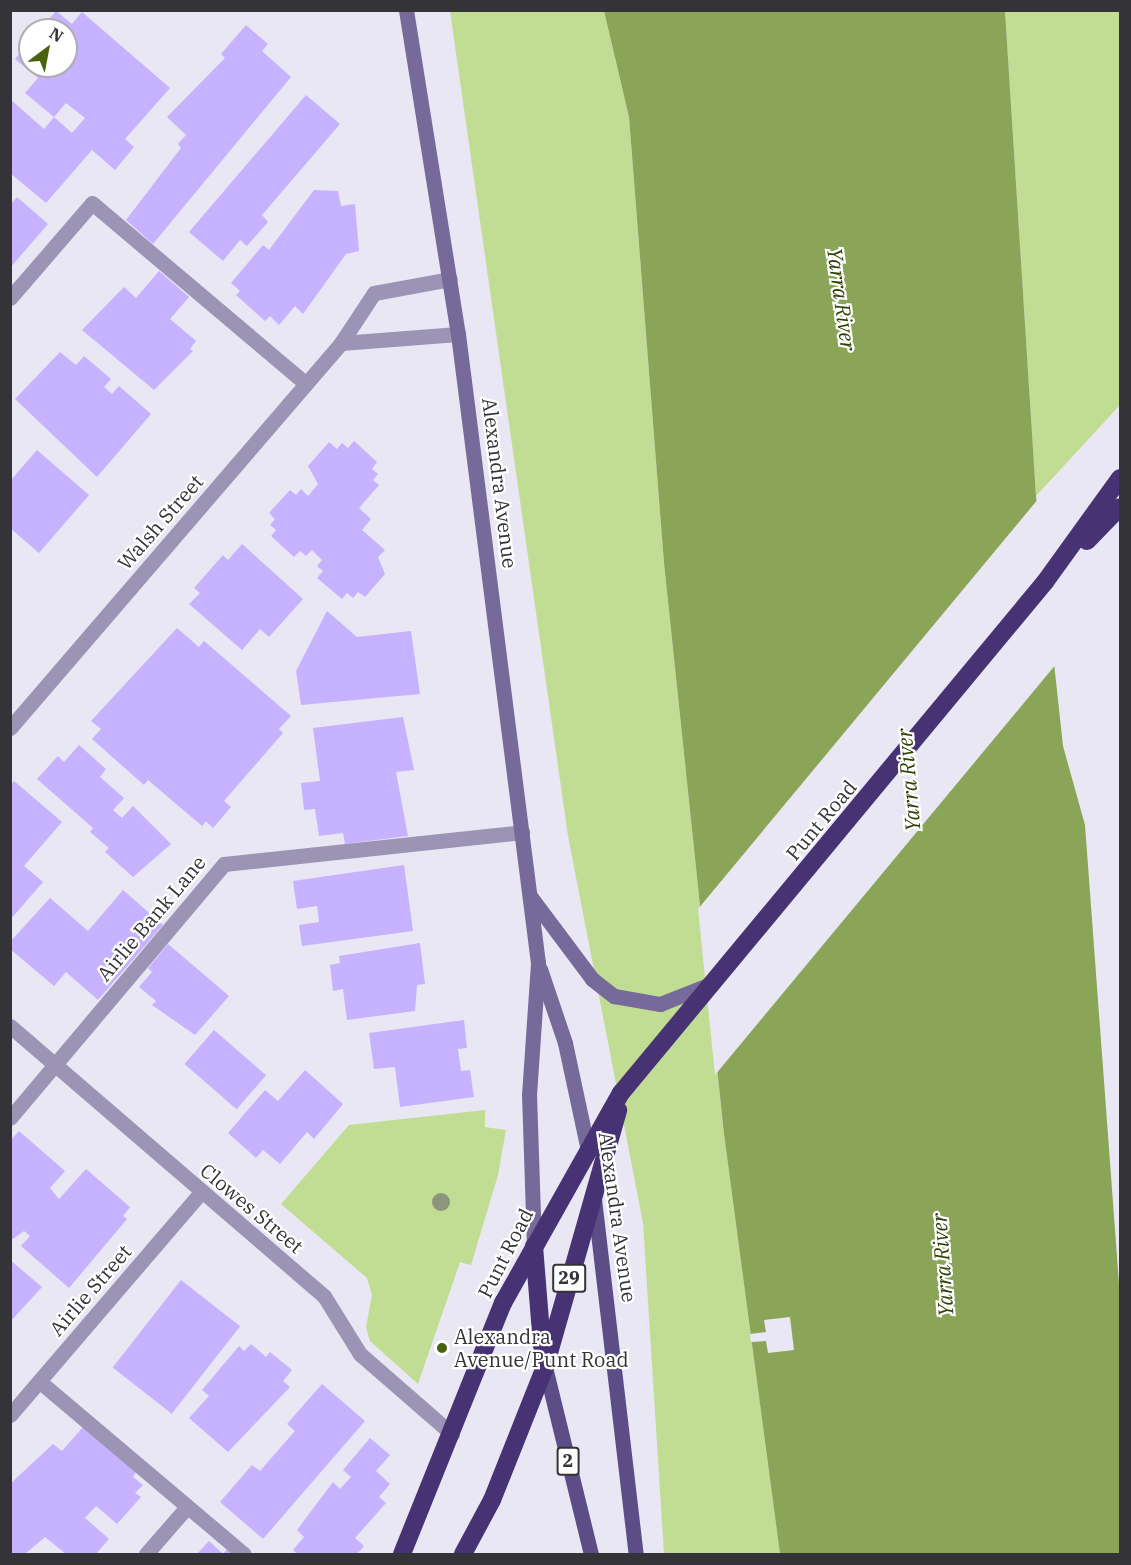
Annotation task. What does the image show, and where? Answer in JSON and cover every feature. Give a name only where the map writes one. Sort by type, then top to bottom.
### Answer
[{"type":"highway","name":"Punt Road","points":[[402,1554],[452,1434],[492,1326],[587,1146],[629,1084],[1082,539],[1120,478]]},
{"type":"highway","name":"Punt Road","points":[[1082,539],[1120,507]]},
{"type":"highway","name":"Punt Road","points":[[463,1554],[492,1500],[545,1367],[593,1190],[629,1084]]},
{"type":"highway","name":"Alexandra Avenue","points":[[587,1146],[593,1190]]},
{"type":"highway","name":"Alexandra Avenue","points":[[534,1244],[545,1367]]},
{"type":"main road","name":"Alexandra Avenue","points":[[593,1190],[636,1554]]},
{"type":"main road","name":"Alexandra Avenue","points":[[545,1367],[591,1554]]},
{"type":"street","name":"Alexandra Avenue","points":[[406,10],[458,334],[538,963],[529,1094],[534,1244]]},
{"type":"street","points":[[10,298],[92,202],[306,384]]},
{"type":"street","name":"Walsh Street","points":[[10,728],[341,343],[374,293],[450,279]]},
{"type":"street","points":[[341,343],[458,334]]},
{"type":"street","name":"Airlie Bank Lane","points":[[10,1118],[224,864],[522,832]]},
{"type":"street","points":[[530,896],[604,990],[634,1003],[669,1002],[699,991],[729,966]]},
{"type":"street","name":"Alexandra Avenue","points":[[538,963],[565,1044],[587,1146]]},
{"type":"street","name":"Clowes Street","points":[[10,1026],[324,1296],[360,1354],[452,1434]]},
{"type":"street","name":"Airlie Street","points":[[10,1415],[201,1192]]},
{"type":"street","points":[[39,1381],[186,1508],[244,1554]]},
{"type":"street","points":[[146,1554],[186,1508]]},
{"type":"shaded area","points":[[450,11],[604,11],[629,117],[664,563],[724,1134],[780,1554],[664,1554],[643,1223],[568,836]]},
{"type":"shaded area","points":[[1005,11],[1120,11],[1120,405],[1036,496]]},
{"type":"shaded area","points":[[485,1110],[485,1127],[506,1130],[498,1175],[471,1265],[460,1262],[418,1384],[370,1341],[366,1327],[372,1295],[367,1278],[281,1204],[349,1125]]},
{"type":"water","name":"Yarra River","points":[[604,11],[1005,11],[1036,496],[1063,746],[1085,825],[1120,1297],[1120,1554],[780,1554],[724,1134],[664,563],[629,117]]},
{"type":"pier","points":[[1039,498],[1057,663],[715,1075],[698,909]]},
{"type":"pier","points":[[790,1317],[794,1350],[768,1353],[766,1341],[751,1342],[750,1334],[766,1332],[764,1320]]},
{"type":"building","points":[[56,11],[65,18],[50,18]]},
{"type":"building","points":[[82,12],[170,88],[125,139],[134,147],[115,170],[92,150],[46,203],[10,173],[10,99],[44,129],[54,117],[25,93],[38,78],[78,78],[77,18]],"holes":[[[66,103],[85,118],[72,133],[54,117]]]},
{"type":"building","points":[[246,25],[268,44],[262,51],[291,77],[153,244],[126,220],[181,148],[178,144],[186,135],[167,117],[225,58],[221,54]]},
{"type":"building","points":[[306,95],[340,124],[262,215],[268,222],[247,246],[240,240],[223,261],[189,232]]},
{"type":"building","points":[[314,190],[338,191],[341,206],[355,204],[359,251],[346,254],[303,314],[295,306],[279,325],[270,316],[265,321],[236,295],[240,291],[231,283],[263,245],[269,250]]},
{"type":"building","points":[[17,197],[48,224],[10,268],[10,205]]},
{"type":"building","points":[[159,271],[189,297],[170,319],[196,341],[190,349],[193,351],[154,390],[82,330],[124,287],[136,298]]},
{"type":"building","points":[[60,352],[76,365],[84,356],[111,379],[104,387],[112,394],[119,386],[151,414],[97,477],[15,399]]},
{"type":"building","points":[[354,441],[377,462],[372,469],[378,474],[373,480],[379,485],[359,508],[371,519],[362,530],[385,550],[378,557],[385,574],[365,597],[358,592],[353,598],[347,593],[342,599],[317,578],[323,571],[317,566],[322,560],[312,550],[306,556],[300,551],[294,557],[271,536],[276,530],[270,525],[275,519],[269,513],[290,490],[296,495],[301,489],[308,496],[318,484],[308,466],[329,442],[337,449],[342,443],[348,448]]},
{"type":"building","points":[[37,450],[89,495],[39,553],[10,528],[10,481]]},
{"type":"building","points":[[242,544],[303,599],[269,637],[260,629],[242,650],[189,604],[200,593],[194,588],[223,555],[228,560]]},
{"type":"building","points":[[327,611],[357,637],[411,631],[420,694],[301,705],[296,671]]},
{"type":"building","points":[[177,628],[199,647],[204,641],[291,716],[279,729],[283,733],[224,801],[231,807],[213,828],[206,821],[202,826],[148,780],[144,785],[92,739],[101,729],[91,721]]},
{"type":"building","points":[[403,717],[414,770],[396,772],[408,836],[345,844],[343,833],[319,836],[315,809],[304,810],[301,783],[320,781],[313,728]]},
{"type":"building","points":[[79,745],[106,769],[100,777],[124,798],[113,810],[122,818],[133,806],[171,844],[133,877],[105,852],[109,848],[90,832],[93,828],[37,779],[58,756],[64,762]]},
{"type":"building","points":[[14,781],[62,822],[24,866],[43,882],[10,920],[10,786]]},
{"type":"building","points":[[404,865],[413,931],[302,946],[299,925],[319,922],[317,906],[297,909],[293,881]]},
{"type":"building","points":[[123,890],[163,925],[98,1000],[66,972],[54,986],[10,949],[10,942],[50,898],[88,931]]},
{"type":"building","points":[[420,943],[425,984],[417,985],[415,1011],[347,1020],[343,989],[333,991],[330,965],[340,963],[339,956]]},
{"type":"building","points":[[168,944],[229,996],[195,1035],[152,1005],[156,1001],[139,987],[152,972],[148,968]]},
{"type":"building","points":[[464,1020],[467,1048],[458,1049],[461,1071],[470,1070],[474,1097],[400,1107],[395,1067],[374,1069],[369,1033]]},
{"type":"building","points":[[214,1030],[266,1075],[237,1109],[184,1064]]},
{"type":"building","points":[[305,1070],[343,1104],[314,1139],[307,1132],[280,1164],[263,1150],[256,1158],[228,1133],[265,1090],[278,1101]]},
{"type":"building","points":[[19,1131],[65,1171],[50,1188],[59,1199],[86,1169],[130,1207],[123,1216],[127,1219],[69,1288],[21,1246],[30,1236],[24,1231],[10,1241],[10,1141]]},
{"type":"building","points":[[10,1260],[42,1287],[10,1322]]},
{"type":"building","points":[[181,1280],[240,1326],[172,1414],[113,1367]]},
{"type":"building","points":[[251,1344],[266,1357],[270,1352],[292,1370],[283,1381],[290,1387],[228,1452],[189,1418],[209,1396],[202,1390],[239,1346],[244,1351]]},
{"type":"building","points":[[322,1384],[365,1421],[263,1539],[220,1502],[252,1465],[260,1471],[295,1431],[287,1424]]},
{"type":"building","points":[[83,1427],[136,1472],[133,1477],[143,1485],[135,1493],[141,1497],[117,1524],[96,1506],[85,1518],[109,1539],[96,1554],[66,1554],[45,1537],[25,1554],[10,1554],[10,1484],[53,1444],[62,1451]]},
{"type":"building","points":[[370,1438],[390,1455],[376,1471],[390,1484],[379,1497],[386,1503],[355,1538],[364,1546],[357,1554],[297,1554],[293,1550],[304,1537],[297,1530],[333,1482],[340,1489],[351,1477],[343,1470]]},
{"type":"building","points":[[209,1541],[223,1554],[197,1554]]},
{"type":"building","points":[[227,1549],[234,1554],[223,1554]]},
{"type":"place","name":"Alexandra Avenue/Punt Road","points":[[442,1348]]}]
